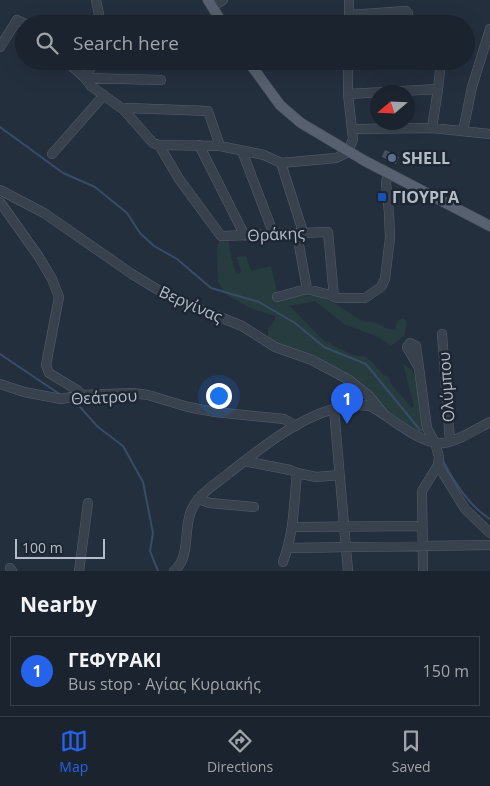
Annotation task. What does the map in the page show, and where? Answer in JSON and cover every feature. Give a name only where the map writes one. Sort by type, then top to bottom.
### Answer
[{"type":"main road","points":[[210,3],[217,15]]},
{"type":"main road","points":[[254,70],[269,92],[289,114],[301,123],[348,152],[490,226]]},
{"type":"street","points":[[96,0],[99,15]]},
{"type":"street","points":[[210,3],[224,0]]},
{"type":"street","points":[[349,0],[349,15]]},
{"type":"street","points":[[381,15],[406,11],[408,15]]},
{"type":"street","points":[[463,131],[472,87],[490,29]]},
{"type":"street","points":[[0,48],[15,30]]},
{"type":"street","points":[[76,70],[91,86],[124,110],[149,139],[159,145],[220,146],[264,155],[282,163],[336,158],[348,152],[353,140],[348,94],[348,70]]},
{"type":"street","points":[[85,78],[89,70]]},
{"type":"street","points":[[432,128],[440,70]]},
{"type":"street","points":[[85,78],[161,80]]},
{"type":"street","points":[[348,94],[438,89]]},
{"type":"street","points":[[52,154],[104,95]]},
{"type":"street","points":[[124,110],[127,108],[208,111],[220,146]]},
{"type":"street","points":[[352,129],[432,128],[490,134]]},
{"type":"street","name":"Θράκης","points":[[159,145],[179,179],[221,236],[326,232],[329,234],[334,296]]},
{"type":"street","points":[[199,146],[245,236]]},
{"type":"street","points":[[242,151],[274,235]]},
{"type":"street","points":[[282,163],[300,233],[307,290]]},
{"type":"street","points":[[277,297],[307,290],[334,296],[339,299],[365,298],[379,290],[383,284],[390,238],[386,183],[388,173]]},
{"type":"street","name":"Βεργίνας","points":[[0,190],[44,213],[132,274],[168,296],[242,326],[275,347],[312,360],[349,380],[369,396],[383,413]]},
{"type":"street","points":[[0,202],[34,249],[52,279],[59,297],[46,365],[47,369],[82,395]]},
{"type":"street","name":"Ολύμπου","points":[[442,334],[450,441]]},
{"type":"street","points":[[419,368],[427,428],[436,443],[439,457],[438,465],[422,491],[423,571]]},
{"type":"street","name":"Θεάτρου","points":[[0,384],[24,392],[61,399],[82,395],[132,393],[148,395],[188,407],[284,420],[296,426]]},
{"type":"street","points":[[177,570],[184,551],[189,515],[198,499],[244,461],[296,426],[334,409],[362,405],[370,406],[427,441],[436,443],[450,441],[490,422]]},
{"type":"street","points":[[334,409],[348,571]]},
{"type":"street","points":[[244,461],[316,477],[340,476]]},
{"type":"street","points":[[438,465],[465,509],[490,533]]},
{"type":"street","points":[[283,562],[293,527],[297,473]]},
{"type":"street","points":[[198,499],[210,503],[254,507]]},
{"type":"street","points":[[79,571],[88,503]]},
{"type":"street","points":[[293,527],[422,526]]},
{"type":"street","points":[[288,548],[490,545]]},
{"type":"green space","points":[[228,239],[236,273],[239,274],[241,271],[236,257],[246,256],[251,271],[271,266],[279,300],[303,295],[316,296],[333,302],[362,321],[374,322],[395,330],[397,321],[403,318],[407,322],[404,336],[391,346],[380,338],[344,324],[315,301],[290,306],[323,340],[352,355],[366,357],[372,362],[384,375],[389,377],[391,384],[412,408],[414,406],[403,364],[412,370],[416,379],[424,432],[421,434],[384,412],[369,395],[268,341],[268,329],[275,320],[275,316],[250,308],[225,294],[218,282],[217,252],[219,240]]},
{"type":"building","points":[[385,149],[400,157],[396,165],[381,157]]},
{"type":"waterway","points":[[0,127],[63,173],[95,187],[127,213],[140,233],[154,246],[177,259],[211,288],[259,302],[295,323],[324,347],[366,364],[420,430]]},
{"type":"waterway","points":[[0,354],[61,395]]},
{"type":"waterway","points":[[72,402],[80,407],[98,427],[123,446],[143,482],[153,533],[150,551],[158,571]]},
{"type":"waterway","points":[[443,461],[469,501],[490,519]]},
{"type":"place","name":"SHELL","points":[[392,158]]},
{"type":"place","name":"ΓΙΟΥΡΓΑ","points":[[382,197]]},
{"type":"place","name":"ΓΕΦΥΡΑΚΙ","points":[[347,424]]}]
